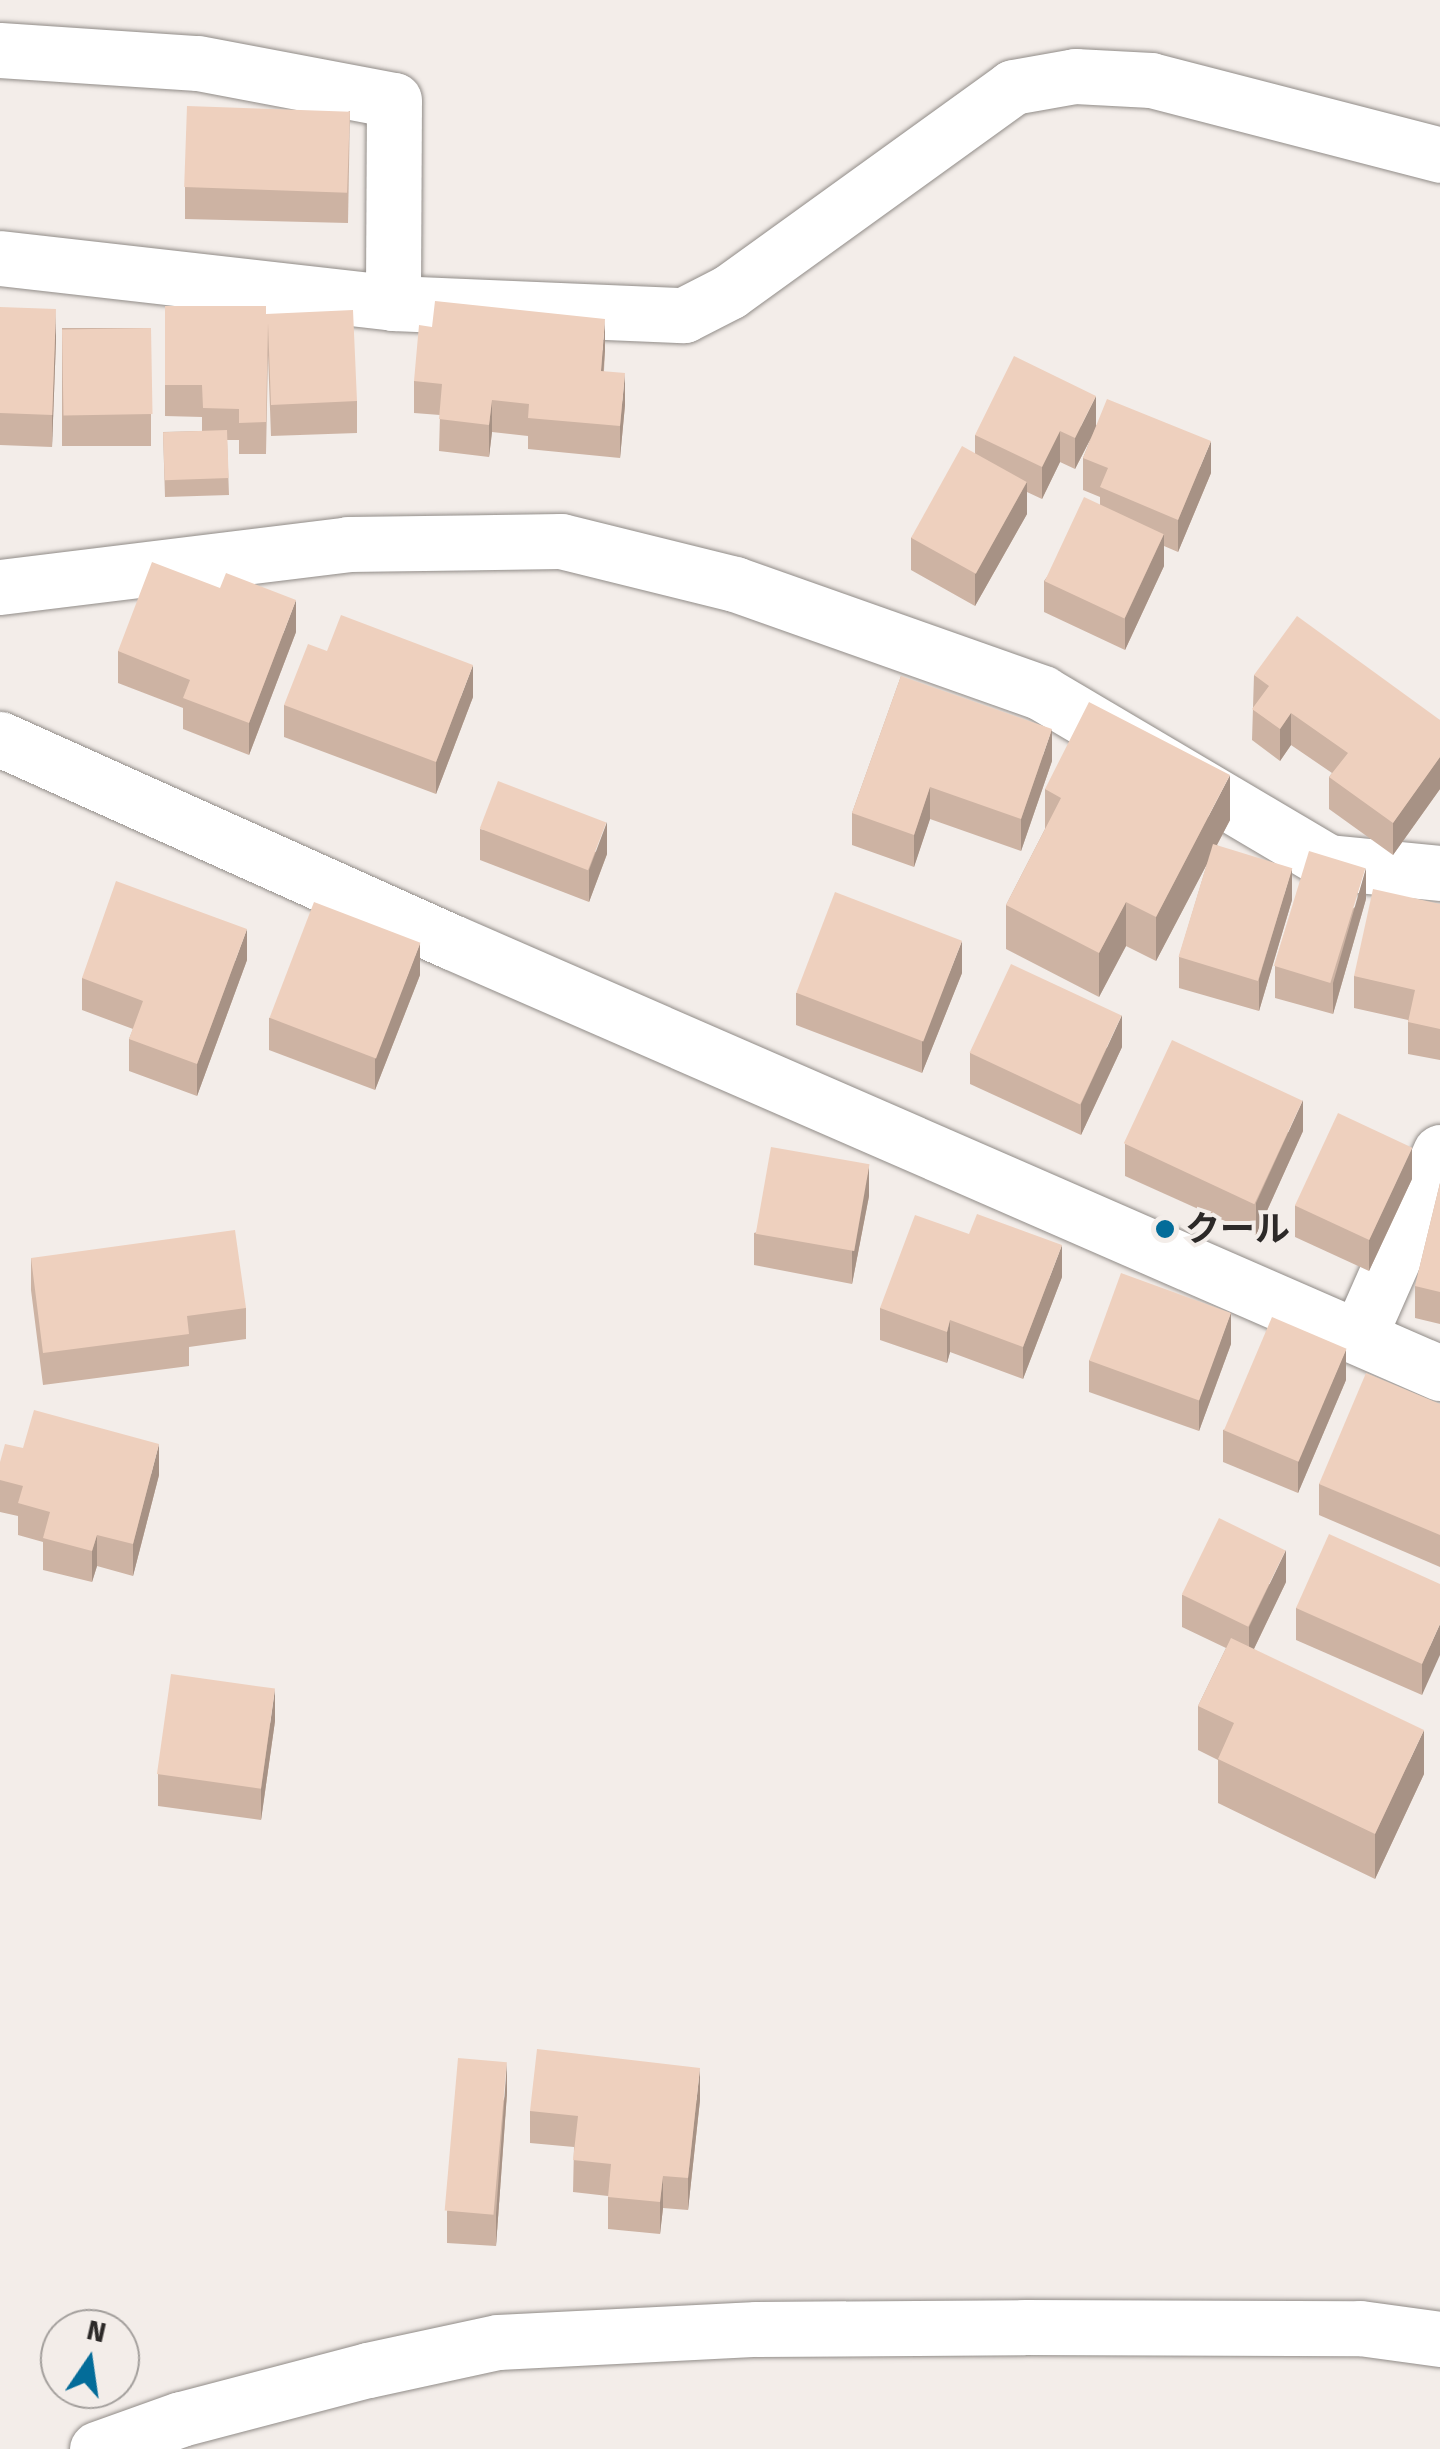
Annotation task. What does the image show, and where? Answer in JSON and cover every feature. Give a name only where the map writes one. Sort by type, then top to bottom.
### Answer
[{"type":"street","points":[[0,50],[198,63],[394,100],[393,302]]},
{"type":"street","points":[[0,258],[393,302],[684,316],[730,292],[1013,87],[1075,76],[1151,80],[1440,156]]},
{"type":"street","points":[[0,587],[348,544],[561,542],[735,584],[1042,693],[1328,862],[1440,873]]},
{"type":"street","points":[[0,738],[452,942],[1440,1373]]},
{"type":"street","points":[[1359,1336],[1440,1152]]},
{"type":"street","points":[[98,2449],[200,2414],[368,2370],[498,2342],[757,2329],[1024,2327],[1360,2328],[1440,2339]]},
{"type":"building","points":[[187,106],[350,112],[347,193],[184,187]]},
{"type":"building","points":[[435,301],[605,319],[601,371],[625,373],[620,426],[528,418],[529,404],[492,400],[489,425],[439,419],[442,384],[414,381],[419,325],[432,327]]},
{"type":"building","points":[[165,306],[266,306],[266,314],[353,310],[357,401],[271,405],[268,323],[266,422],[239,423],[239,409],[203,408],[202,385],[165,385]]},
{"type":"building","points":[[0,307],[56,309],[52,415],[0,413]]},
{"type":"building","points":[[151,328],[153,414],[64,416],[62,330]]},
{"type":"building","points":[[1014,356],[1096,396],[1075,438],[1060,431],[1042,467],[975,435]]},
{"type":"building","points":[[1107,399],[1211,441],[1178,520],[1100,487],[1108,468],[1083,458]]},
{"type":"building","points":[[227,430],[229,478],[165,480],[163,432]]},
{"type":"building","points":[[962,446],[1027,482],[976,574],[911,538]]},
{"type":"building","points":[[1084,497],[1164,534],[1124,618],[1045,581]]},
{"type":"building","points":[[152,562],[220,588],[226,573],[296,600],[249,723],[183,698],[190,680],[118,651]]},
{"type":"building","points":[[341,615],[473,665],[436,762],[284,705],[308,644],[327,651]]},
{"type":"building","points":[[1297,616],[1440,720],[1440,757],[1393,823],[1329,777],[1348,753],[1291,713],[1280,729],[1252,709],[1269,686],[1254,675]]},
{"type":"building","points":[[901,676],[1052,729],[1021,819],[930,787],[914,835],[852,813]]},
{"type":"building","points":[[1089,702],[1230,775],[1156,917],[1126,902],[1099,953],[1006,905],[1061,798],[1045,789]]},
{"type":"building","points":[[498,781],[606,823],[588,870],[480,829]]},
{"type":"building","points":[[1213,844],[1292,868],[1258,981],[1179,957]]},
{"type":"building","points":[[1309,851],[1365,868],[1330,983],[1274,966]]},
{"type":"building","points":[[116,881],[247,929],[197,1064],[129,1039],[143,1001],[82,978]]},
{"type":"building","points":[[1373,889],[1440,904],[1440,1029],[1408,1022],[1415,990],[1354,976]]},
{"type":"building","points":[[835,892],[962,941],[923,1042],[796,993]]},
{"type":"building","points":[[314,902],[420,943],[376,1059],[270,1018]]},
{"type":"building","points":[[1011,964],[1122,1016],[1080,1104],[970,1053]]},
{"type":"building","points":[[1172,1040],[1303,1101],[1254,1204],[1124,1143]]},
{"type":"building","points":[[1338,1113],[1412,1148],[1369,1240],[1295,1205]]},
{"type":"building","points":[[771,1147],[869,1164],[854,1251],[756,1234]]},
{"type":"building","points":[[1440,1183],[1440,1292],[1415,1286]]},
{"type":"building","points":[[977,1214],[1062,1245],[1023,1347],[950,1320],[947,1332],[880,1308],[915,1215],[969,1234]]},
{"type":"building","points":[[235,1230],[246,1308],[187,1316],[189,1334],[43,1353],[31,1258]]},
{"type":"building","points":[[1121,1273],[1231,1313],[1199,1400],[1089,1360]]},
{"type":"building","points":[[1272,1317],[1347,1349],[1299,1462],[1224,1430]]},
{"type":"building","points":[[1366,1373],[1440,1404],[1440,1535],[1319,1484]]},
{"type":"building","points":[[34,1410],[159,1444],[133,1544],[97,1535],[92,1551],[43,1538],[50,1512],[18,1503],[23,1486],[0,1480],[5,1444],[23,1448]]},
{"type":"building","points":[[1219,1518],[1286,1550],[1248,1627],[1182,1594]]},
{"type":"building","points":[[1329,1534],[1440,1584],[1440,1624],[1422,1664],[1296,1608]]},
{"type":"building","points":[[1231,1638],[1424,1730],[1375,1834],[1218,1759],[1234,1723],[1198,1706]]},
{"type":"building","points":[[171,1674],[275,1689],[261,1789],[157,1774]]},
{"type":"building","points":[[537,2049],[700,2068],[688,2178],[663,2176],[660,2202],[608,2197],[611,2164],[573,2160],[578,2116],[530,2111]]},
{"type":"building","points":[[458,2058],[507,2062],[493,2215],[445,2210]]},
{"type":"place","name":"クール","points":[[1165,1229]]}]
